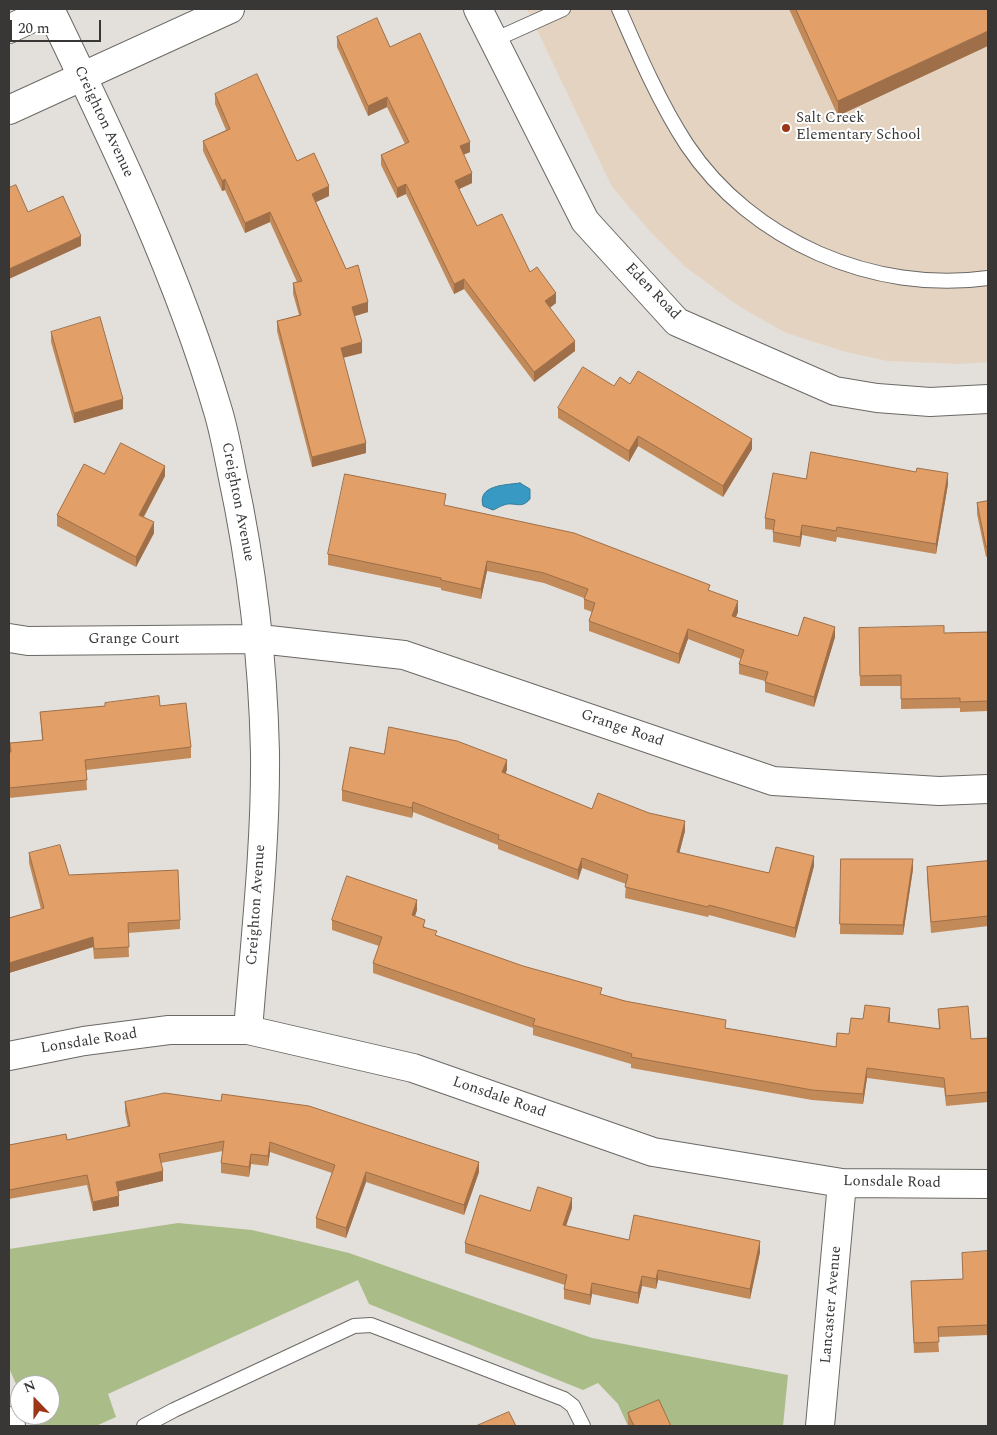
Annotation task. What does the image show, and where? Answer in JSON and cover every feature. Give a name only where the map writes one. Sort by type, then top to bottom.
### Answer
[{"type":"street","points":[[9,29],[50,9]]},
{"type":"street","name":"Creighton Avenue","points":[[50,9],[180,292],[219,413],[246,537],[260,639],[265,755],[260,876],[248,1030]]},
{"type":"street","points":[[9,110],[230,9]]},
{"type":"street","name":"Eden Road","points":[[478,9],[585,221],[677,322],[834,391],[876,398],[930,402],[988,399]]},
{"type":"street","name":"Grange Court","points":[[9,638],[28,641],[260,639]]},
{"type":"street","name":"Grange Road","points":[[260,639],[404,655],[773,781],[939,791],[988,789]]},
{"type":"street","name":"Lonsdale Road","points":[[9,1056],[84,1041],[169,1030],[248,1030],[413,1068],[653,1152],[842,1183],[988,1184]]},
{"type":"street","name":"Lancaster Avenue","points":[[820,1426],[842,1183]]},
{"type":"street","points":[[9,1421],[11,1426]]},
{"type":"lane","points":[[494,40],[563,9]]},
{"type":"lane","points":[[619,9],[639,56],[687,144],[706,169],[751,213],[804,246],[836,261],[870,271],[905,278],[940,281],[988,278]]},
{"type":"lane","points":[[144,1426],[354,1326],[371,1325],[564,1398],[573,1406],[583,1426]]},
{"type":"shaded area","name":"Salt Creek Elementary School","points":[[527,9],[988,9],[988,362],[959,364],[888,361],[846,352],[786,333],[740,307],[684,266],[647,228],[612,187]]},
{"type":"green space","points":[[178,1223],[252,1230],[349,1253],[592,1338],[788,1375],[783,1426],[628,1426],[618,1404],[598,1383],[583,1390],[369,1304],[358,1280],[108,1394],[116,1417],[96,1426],[35,1426],[60,1425],[60,1375],[12,1375],[9,1368],[9,1249]]},
{"type":"water","points":[[520,483],[530,489],[530,499],[524,504],[508,504],[493,510],[483,506],[482,499],[488,490],[494,487]]},
{"type":"building","points":[[796,9],[988,9],[988,31],[838,101]]},
{"type":"building","points":[[377,18],[390,47],[420,33],[470,142],[460,146],[472,173],[455,181],[477,226],[502,214],[530,272],[537,267],[556,293],[545,301],[575,341],[534,372],[464,279],[454,284],[406,184],[397,188],[381,155],[409,142],[387,97],[368,106],[337,37]]},
{"type":"building","points":[[257,74],[297,161],[314,153],[329,186],[312,194],[346,269],[358,265],[368,302],[352,307],[362,342],[341,348],[366,443],[312,457],[277,321],[301,315],[293,283],[302,281],[270,212],[245,223],[225,179],[222,181],[203,141],[230,129],[215,94]]},
{"type":"building","points":[[16,185],[28,212],[63,196],[81,236],[9,269],[9,188]]},
{"type":"building","points":[[100,317],[123,399],[74,413],[51,332]]},
{"type":"building","points":[[583,367],[614,386],[620,377],[630,384],[638,371],[752,439],[723,486],[638,436],[629,451],[558,408]]},
{"type":"building","points":[[121,443],[165,466],[139,515],[154,522],[136,557],[57,515],[84,464],[104,474]]},
{"type":"building","points":[[811,452],[916,472],[917,468],[948,473],[936,544],[837,527],[836,531],[802,525],[800,537],[773,532],[775,520],[765,518],[773,473],[806,479]]},
{"type":"building","points":[[345,474],[446,494],[444,505],[574,533],[710,585],[708,590],[738,601],[732,616],[798,636],[804,617],[835,627],[814,697],[765,682],[768,672],[739,664],[744,650],[688,629],[679,654],[589,621],[595,603],[584,599],[588,589],[544,573],[487,561],[481,589],[441,580],[441,578],[328,554]]},
{"type":"building","points":[[988,501],[988,546],[986,547],[977,503]]},
{"type":"building","points":[[944,626],[944,633],[988,632],[988,701],[960,702],[960,698],[901,699],[901,675],[860,676],[859,628]]},
{"type":"building","points":[[159,696],[160,706],[186,703],[191,747],[85,760],[87,780],[9,788],[10,743],[43,740],[40,712],[105,706],[105,703]]},
{"type":"building","points":[[389,727],[457,741],[507,760],[502,772],[592,809],[598,793],[649,813],[685,821],[677,852],[769,873],[776,847],[814,856],[795,928],[709,905],[708,907],[625,887],[628,875],[582,858],[578,870],[498,839],[499,835],[413,802],[412,808],[342,790],[350,747],[384,754]]},
{"type":"building","points":[[60,845],[69,875],[178,870],[180,920],[128,923],[129,947],[94,949],[93,937],[9,963],[9,918],[44,908],[29,853]]},
{"type":"building","points":[[841,859],[913,859],[903,925],[840,924]]},
{"type":"building","points":[[988,861],[988,916],[931,922],[927,867]]},
{"type":"building","points":[[347,876],[417,900],[412,915],[425,920],[423,927],[437,931],[435,935],[523,966],[602,988],[600,994],[625,1001],[726,1020],[725,1028],[836,1047],[837,1033],[849,1034],[851,1018],[863,1019],[865,1005],[890,1008],[888,1022],[940,1029],[938,1009],[968,1006],[971,1039],[988,1038],[988,1092],[946,1096],[944,1078],[867,1068],[863,1094],[812,1090],[631,1057],[632,1054],[533,1025],[535,1019],[373,963],[382,937],[332,920]]},
{"type":"building","points":[[165,1093],[221,1101],[222,1094],[309,1106],[479,1162],[464,1205],[366,1172],[346,1228],[316,1218],[335,1165],[270,1142],[268,1156],[251,1154],[249,1167],[221,1163],[224,1141],[159,1154],[163,1171],[116,1182],[119,1196],[93,1202],[87,1175],[9,1190],[9,1145],[66,1134],[67,1140],[130,1126],[125,1102]]},
{"type":"building","points":[[538,1187],[572,1198],[563,1225],[629,1240],[634,1215],[760,1241],[750,1289],[658,1270],[656,1279],[642,1276],[638,1293],[592,1283],[590,1295],[564,1289],[567,1275],[465,1243],[480,1195],[530,1211]]},
{"type":"building","points":[[988,1251],[988,1325],[938,1327],[939,1342],[914,1343],[911,1281],[963,1279],[962,1253]]},
{"type":"building","points":[[659,1400],[671,1426],[634,1426],[628,1413]]},
{"type":"building","points":[[509,1412],[516,1426],[476,1426]]},
{"type":"place","name":"Salt Creek Elementary School","points":[[786,128]]}]
